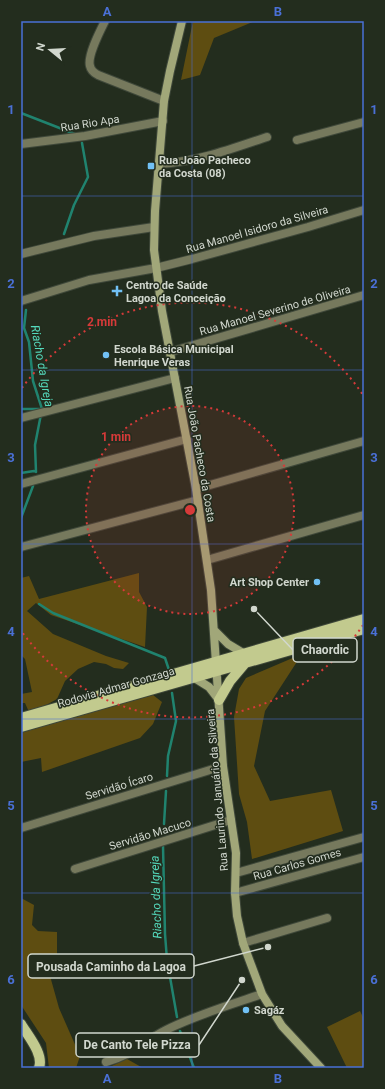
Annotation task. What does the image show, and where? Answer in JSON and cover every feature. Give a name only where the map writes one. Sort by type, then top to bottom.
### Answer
[{"type":"main road","points":[[219,700],[245,658],[364,619]]},
{"type":"main road","points":[[217,665],[364,629]]},
{"type":"main road","name":"Rodovia Admar Gonzaga","points":[[21,727],[193,677],[217,665]]},
{"type":"main road","name":"Rodovia Admar Gonzaga","points":[[21,718],[217,665]]},
{"type":"main road","points":[[21,1024],[38,1053],[40,1058],[39,1068]]},
{"type":"street","points":[[105,21],[90,57],[89,65],[91,69],[98,75],[164,101]]},
{"type":"street","name":"Rua João Pacheco da Costa","points":[[182,21],[168,77],[164,101],[154,227],[156,268],[208,560],[217,665]]},
{"type":"street","name":"Rua Rio Apa","points":[[21,144],[102,133],[163,121]]},
{"type":"street","points":[[297,140],[364,122]]},
{"type":"street","points":[[159,164],[186,162],[267,137]]},
{"type":"street","name":"Rua Manoel Isidoro da Silveira","points":[[21,301],[89,280],[156,268],[192,259],[364,210]]},
{"type":"street","points":[[21,254],[94,236],[154,227]]},
{"type":"street","name":"Rua Manoel Severino de Oliveira","points":[[170,352],[364,296]]},
{"type":"street","points":[[21,418],[175,378]]},
{"type":"street","points":[[21,484],[187,439]]},
{"type":"street","points":[[196,489],[364,441]]},
{"type":"street","points":[[21,547],[198,500]]},
{"type":"street","points":[[208,560],[364,515]]},
{"type":"street","points":[[214,630],[245,658]]},
{"type":"street","name":"Rua Laurindo Januário da Silveira","points":[[217,665],[223,766],[235,842],[235,893],[237,916],[243,943],[262,994],[282,1026],[321,1068]]},
{"type":"street","name":"Rua Laurindo Januário da Silveira","points":[[193,677],[209,687],[219,700]]},
{"type":"street","name":"Servidão Ícaro","points":[[21,828],[223,766]]},
{"type":"street","name":"Servidão Macuco","points":[[75,869],[231,820]]},
{"type":"street","name":"Rua Carlos Gomes","points":[[236,873],[364,837]]},
{"type":"street","name":"Rua Carlos Gomes","points":[[235,893],[364,857]]},
{"type":"street","points":[[243,943],[327,918]]},
{"type":"street","points":[[106,1062],[124,1056],[173,1026],[262,994]]},
{"type":"shaded area","points":[[193,21],[255,21],[214,38],[200,75],[181,80]]},
{"type":"shaded area","points":[[139,573],[139,592],[147,607],[145,647],[51,615],[36,603],[27,611],[53,634],[106,656],[129,663],[123,669],[94,662],[78,669],[65,681],[57,699],[29,712],[25,703],[21,703],[21,694],[32,692],[25,659],[21,655],[21,578],[29,576],[39,599]]},
{"type":"shaded area","points":[[302,654],[265,711],[254,766],[270,801],[331,790],[343,831],[252,859],[247,822],[239,794],[234,717],[239,689],[246,678]]},
{"type":"shaded area","points":[[153,695],[162,702],[153,724],[140,738],[42,772],[41,758],[21,762],[21,732]]},
{"type":"shaded area","points":[[21,898],[34,905],[32,925],[38,931],[57,932],[57,956],[45,958],[59,1008],[80,1056],[76,1068],[49,1068],[46,1043],[21,1005]]},
{"type":"shaded area","points":[[360,1011],[364,1019],[364,1068],[347,1068],[327,1027]]},
{"type":"shaded area","points":[[127,1059],[143,1068],[107,1068]]},
{"type":"waterway","name":"Riacho da Igreja","points":[[21,113],[75,134]]},
{"type":"waterway","name":"Riacho da Igreja","points":[[64,234],[74,205],[88,177],[82,143]]},
{"type":"waterway","name":"Riacho da Igreja","points":[[21,473],[36,472],[35,445],[42,409],[33,381],[29,342],[24,328],[26,310]]},
{"type":"waterway","points":[[21,409],[42,409]]},
{"type":"waterway","name":"Riacho da Igreja","points":[[21,518],[33,486]]},
{"type":"waterway","name":"Riacho da Igreja","points":[[39,604],[53,613],[165,658],[169,670]]},
{"type":"waterway","name":"Riacho da Igreja","points":[[167,776],[168,756],[176,721],[172,693]]},
{"type":"waterway","name":"Riacho da Igreja","points":[[164,824],[166,791]]},
{"type":"waterway","name":"Riacho da Igreja","points":[[163,846],[167,960],[177,1017]]},
{"type":"waterway","name":"Riacho da Igreja","points":[[180,1031],[194,1068]]},
{"type":"place","name":"Rua João Pacheco da Costa (08)","points":[[151,166]]},
{"type":"place","name":"Centro de Saúde Lagoa da Conceição","points":[[117,291]]},
{"type":"place","name":"Escola Básica Municipal Henrique Veras","points":[[106,355]]},
{"type":"place","name":"Art Shop Center","points":[[317,582]]},
{"type":"place","name":"Chaordic","points":[[254,609]]},
{"type":"place","name":"Pousada Caminho da Lagoa","points":[[268,947]]},
{"type":"place","name":"De Canto Tele Pizza","points":[[242,980]]},
{"type":"place","name":"Sagáz","points":[[246,1010]]}]
